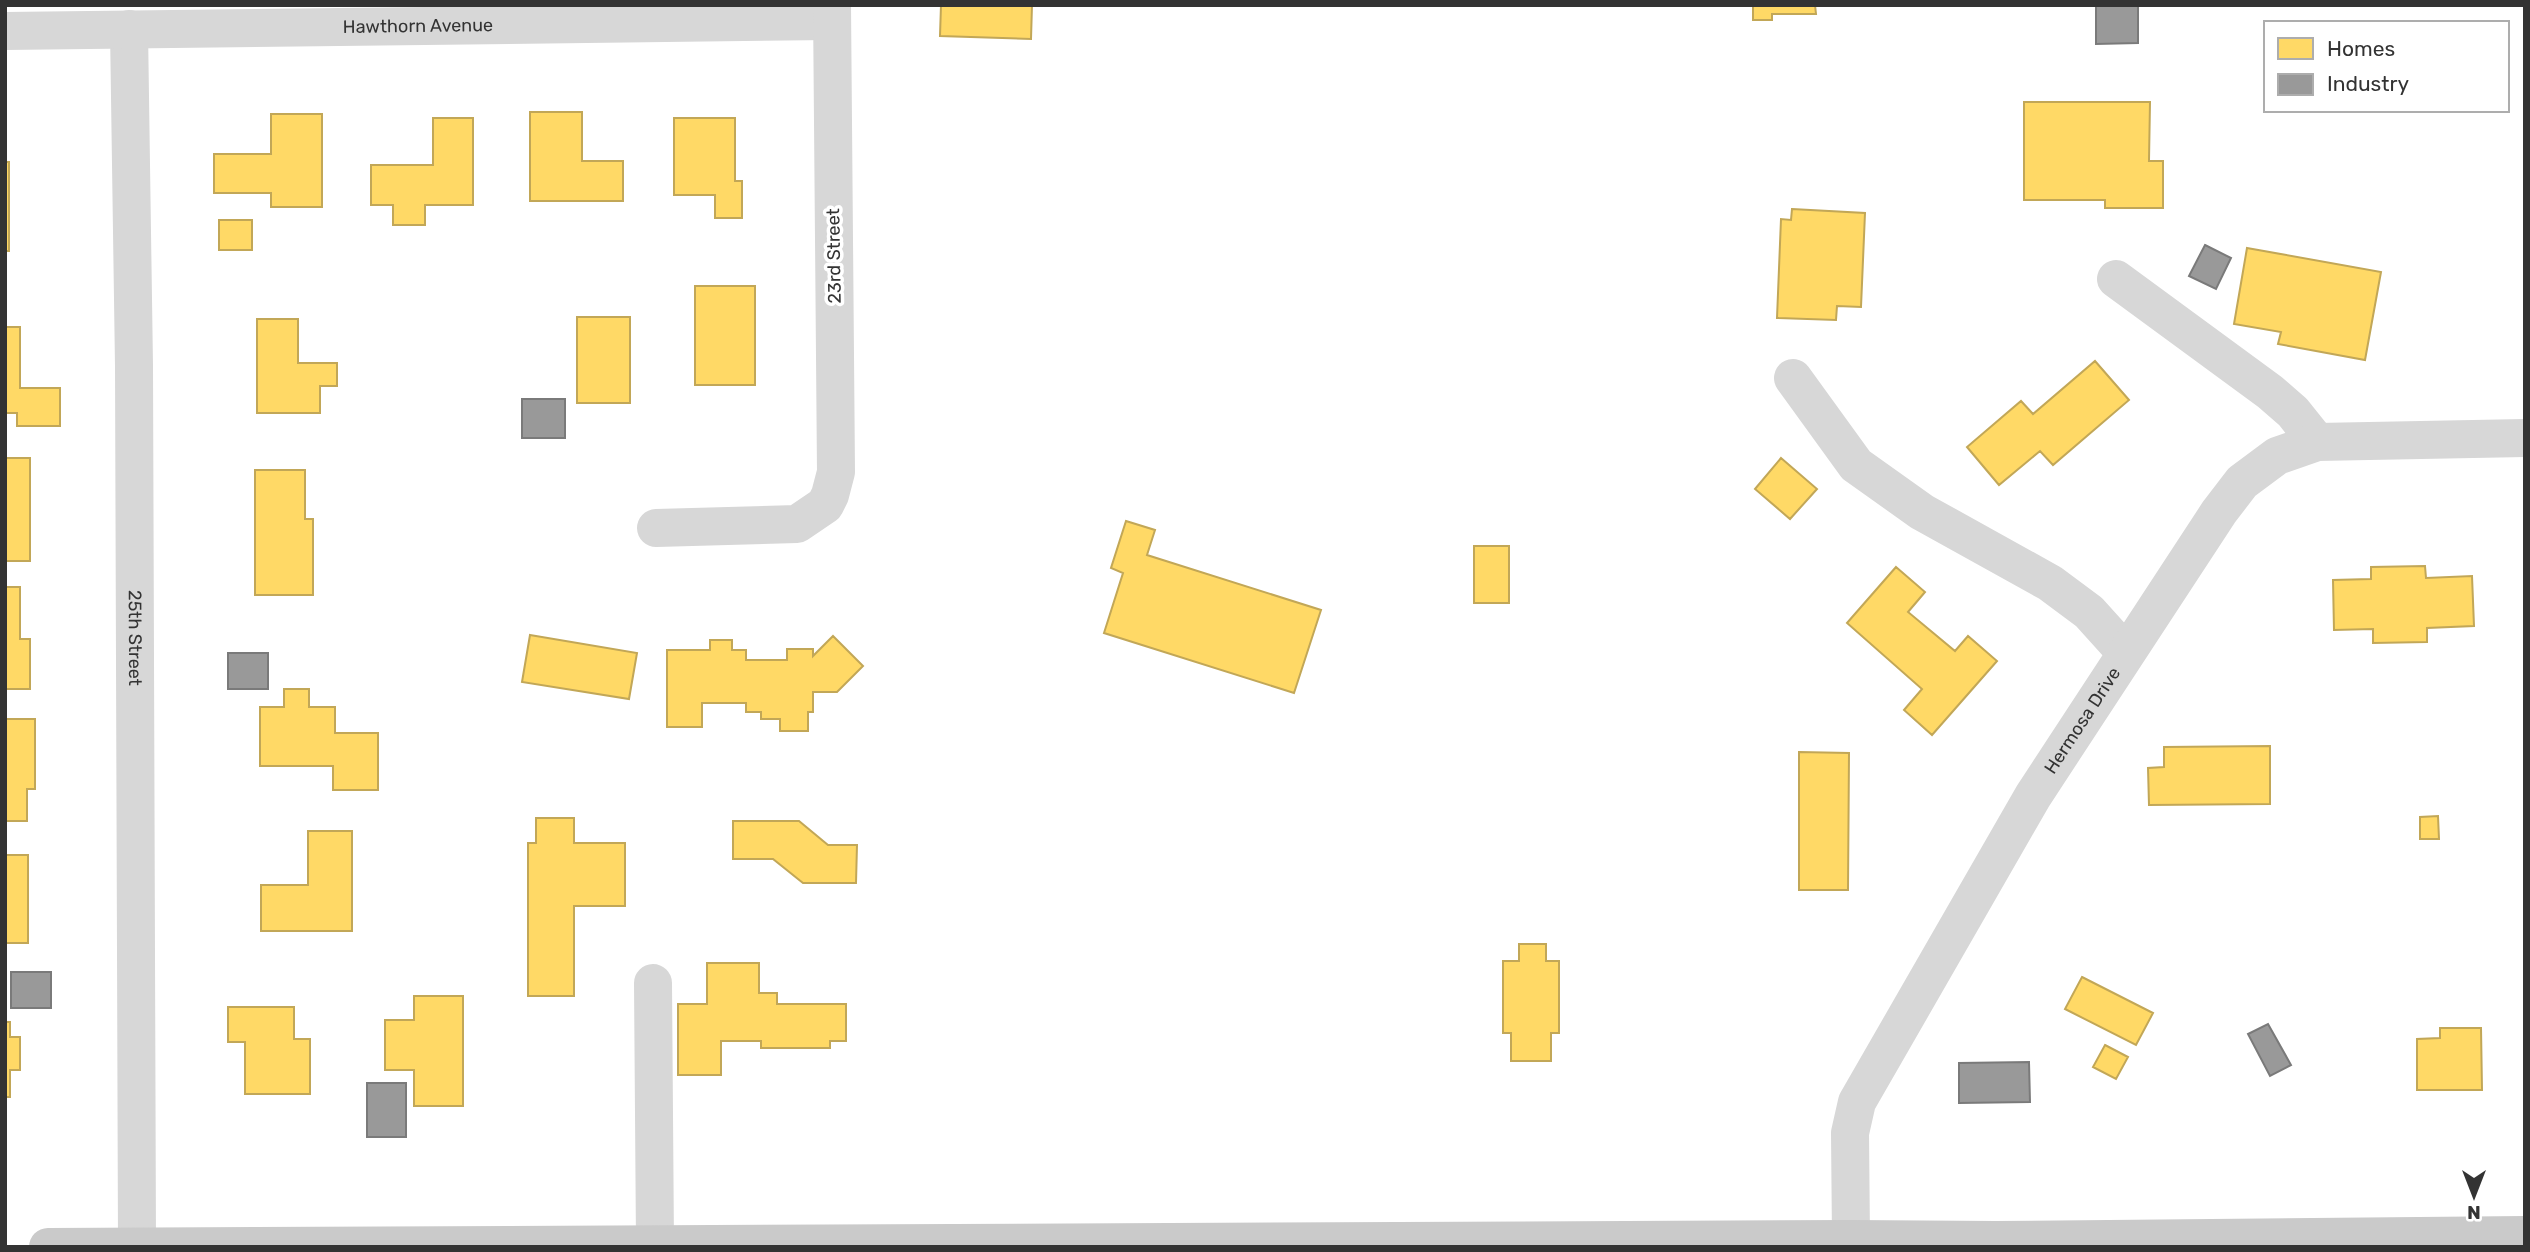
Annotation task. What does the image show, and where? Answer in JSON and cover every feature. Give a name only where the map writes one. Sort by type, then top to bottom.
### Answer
[{"type":"main road","points":[[48,1247],[1851,1238],[1995,1243],[2525,1235]]},
{"type":"street","name":"Hawthorn Avenue","points":[[5,31],[831,13]]},
{"type":"street","name":"23rd Street","points":[[656,528],[797,524],[825,505],[830,495],[836,472],[831,13]]},
{"type":"street","name":"25th Street","points":[[129,29],[134,366],[137,1246]]},
{"type":"street","points":[[2116,279],[2270,392],[2292,412],[2317,442]]},
{"type":"street","points":[[1793,377],[1856,466],[1922,512],[2050,583],[2089,612],[2126,653]]},
{"type":"street","name":"Hermosa Drive","points":[[1851,1238],[1850,1133],[1857,1102],[2033,796],[2219,512],[2242,482],[2277,456],[2317,442],[2525,438]]},
{"type":"street","points":[[653,983],[655,1244]]},
{"type":"building: Homes","points":[[941,5],[1032,5],[1031,39],[940,36]]},
{"type":"building: Homes","points":[[1753,5],[1815,5],[1816,14],[1772,14],[1772,20],[1753,20]]},
{"type":"building: Homes","points":[[2024,102],[2150,102],[2149,161],[2163,161],[2163,208],[2105,208],[2105,200],[2024,200]]},
{"type":"building: Homes","points":[[530,112],[582,112],[582,161],[623,161],[623,201],[530,201]]},
{"type":"building: Homes","points":[[271,114],[322,114],[322,207],[271,207],[271,193],[214,193],[214,154],[271,154]]},
{"type":"building: Homes","points":[[433,118],[473,118],[473,205],[425,205],[425,225],[393,225],[393,205],[371,205],[371,165],[433,165]]},
{"type":"building: Homes","points":[[674,118],[735,118],[735,181],[742,181],[742,218],[715,218],[715,195],[674,195]]},
{"type":"building: Homes","points":[[5,162],[9,162],[9,251],[5,251]]},
{"type":"building: Homes","points":[[1792,209],[1865,213],[1861,307],[1837,306],[1836,320],[1777,318],[1781,219],[1791,220]]},
{"type":"building: Homes","points":[[219,220],[252,220],[252,250],[219,250]]},
{"type":"building: Homes","points":[[2247,248],[2381,272],[2365,360],[2278,344],[2281,332],[2234,324]]},
{"type":"building: Homes","points":[[695,286],[755,286],[755,385],[695,385]]},
{"type":"building: Homes","points":[[577,317],[630,317],[630,403],[577,403]]},
{"type":"building: Homes","points":[[257,319],[298,319],[298,363],[337,363],[337,386],[320,386],[320,413],[257,413]]},
{"type":"building: Homes","points":[[5,327],[20,327],[20,388],[60,388],[60,426],[17,426],[17,413],[5,413]]},
{"type":"building: Homes","points":[[2095,361],[2129,400],[2053,465],[2040,451],[1999,485],[1967,447],[2021,401],[2033,414]]},
{"type":"building: Homes","points":[[5,458],[30,458],[30,561],[5,561]]},
{"type":"building: Homes","points":[[1781,458],[1817,489],[1790,519],[1755,489]]},
{"type":"building: Homes","points":[[255,470],[305,470],[305,519],[313,519],[313,595],[255,595]]},
{"type":"building: Homes","points":[[1126,521],[1155,530],[1147,555],[1321,610],[1294,693],[1104,633],[1123,573],[1111,568]]},
{"type":"building: Homes","points":[[1474,546],[1509,546],[1509,603],[1474,603]]},
{"type":"building: Homes","points":[[2425,566],[2426,578],[2472,576],[2474,626],[2427,628],[2427,642],[2373,643],[2373,629],[2334,630],[2333,580],[2371,579],[2371,567]]},
{"type":"building: Homes","points":[[1896,567],[1925,592],[1908,612],[1955,651],[1968,636],[1997,661],[1932,735],[1904,710],[1922,689],[1847,623]]},
{"type":"building: Homes","points":[[5,587],[20,587],[20,639],[30,639],[30,689],[5,689]]},
{"type":"building: Homes","points":[[530,635],[637,653],[629,699],[522,682]]},
{"type":"building: Homes","points":[[833,636],[863,666],[837,692],[813,692],[813,712],[808,712],[808,731],[780,731],[780,719],[761,719],[761,712],[746,712],[746,703],[702,703],[702,727],[667,727],[667,650],[710,650],[710,640],[732,640],[732,650],[746,650],[746,660],[787,660],[787,649],[813,649],[813,656]]},
{"type":"building: Homes","points":[[284,689],[309,689],[309,707],[335,707],[335,733],[378,733],[378,790],[333,790],[333,766],[260,766],[260,707],[284,707]]},
{"type":"building: Homes","points":[[5,719],[35,719],[35,789],[27,789],[27,821],[5,821]]},
{"type":"building: Homes","points":[[2270,746],[2270,804],[2149,805],[2148,768],[2164,767],[2164,747]]},
{"type":"building: Homes","points":[[1799,752],[1849,753],[1848,890],[1799,890]]},
{"type":"building: Homes","points":[[2438,816],[2439,839],[2420,839],[2420,817]]},
{"type":"building: Homes","points":[[536,818],[574,818],[574,843],[625,843],[625,906],[574,906],[574,996],[528,996],[528,843],[536,843]]},
{"type":"building: Homes","points":[[733,821],[799,821],[828,845],[857,845],[856,883],[803,883],[773,859],[733,859]]},
{"type":"building: Homes","points":[[308,831],[352,831],[352,931],[261,931],[261,885],[308,885]]},
{"type":"building: Homes","points":[[5,855],[28,855],[28,943],[5,943]]},
{"type":"building: Homes","points":[[1519,944],[1546,944],[1546,961],[1559,961],[1559,1033],[1551,1033],[1551,1061],[1511,1061],[1511,1033],[1503,1033],[1503,961],[1519,961]]},
{"type":"building: Homes","points":[[707,963],[759,963],[759,993],[777,993],[777,1004],[846,1004],[846,1041],[830,1041],[830,1048],[761,1048],[761,1041],[721,1041],[721,1075],[678,1075],[678,1004],[707,1004]]},
{"type":"building: Homes","points":[[2082,977],[2153,1013],[2136,1045],[2065,1009]]},
{"type":"building: Homes","points":[[414,996],[463,996],[463,1106],[414,1106],[414,1070],[385,1070],[385,1020],[414,1020]]},
{"type":"building: Homes","points":[[228,1007],[294,1007],[294,1039],[310,1039],[310,1094],[245,1094],[245,1042],[228,1042]]},
{"type":"building: Homes","points":[[5,1022],[10,1022],[10,1037],[20,1037],[20,1070],[10,1070],[10,1097],[5,1097]]},
{"type":"building: Homes","points":[[2440,1028],[2481,1028],[2482,1090],[2417,1090],[2417,1039],[2440,1038]]},
{"type":"building: Homes","points":[[2105,1045],[2128,1057],[2116,1079],[2093,1067]]},
{"type":"building: Industry","points":[[2096,5],[2138,5],[2138,43],[2096,44]]},
{"type":"building: Industry","points":[[2205,245],[2231,258],[2216,289],[2189,276]]},
{"type":"building: Industry","points":[[522,399],[565,399],[565,438],[522,438]]},
{"type":"building: Industry","points":[[228,653],[268,653],[268,689],[228,689]]},
{"type":"building: Industry","points":[[11,972],[51,972],[51,1008],[11,1008]]},
{"type":"building: Industry","points":[[2268,1024],[2291,1065],[2270,1076],[2248,1034]]},
{"type":"building: Industry","points":[[2029,1062],[2030,1102],[1959,1103],[1959,1063]]},
{"type":"building: Industry","points":[[367,1083],[406,1083],[406,1137],[367,1137]]}]
